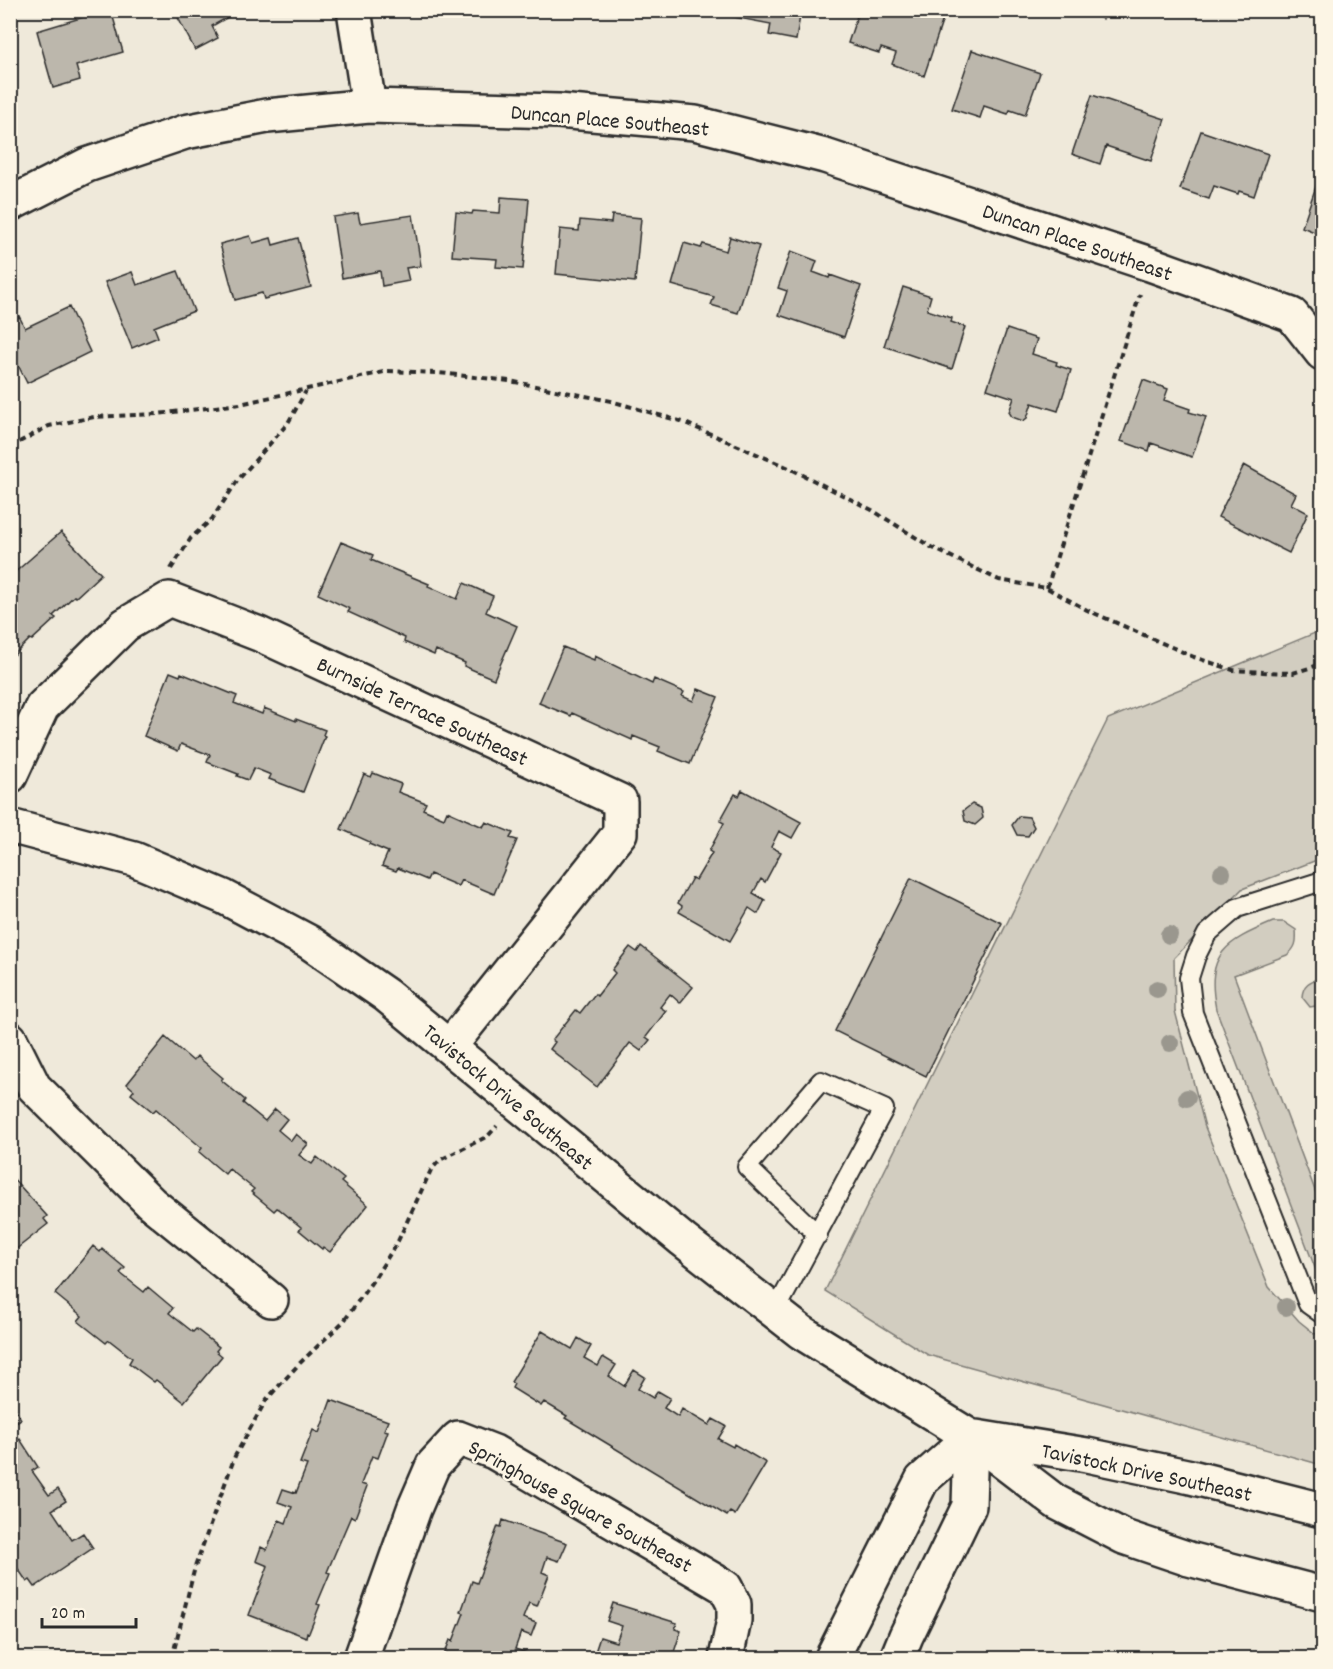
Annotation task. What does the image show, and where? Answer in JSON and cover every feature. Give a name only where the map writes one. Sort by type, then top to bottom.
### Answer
[{"type":"street","points":[[354,10],[369,106]]},
{"type":"street","name":"Duncan Place Southeast","points":[[10,204],[87,165],[185,132],[267,116],[369,106],[558,111],[695,123],[825,156],[1150,264],[1292,315],[1323,353]]},
{"type":"street","name":"Burnside Terrace Southeast","points":[[10,776],[42,707],[125,625],[169,599],[259,634],[620,801],[620,833],[450,1046]]},
{"type":"street","name":"Tavistock Drive Southeast","points":[[10,825],[134,859],[224,897],[309,942],[386,996],[450,1046],[683,1240],[801,1332],[971,1437],[1056,1502],[1124,1537],[1189,1559],[1323,1594]]},
{"type":"street","points":[[10,1039],[34,1087],[151,1203],[271,1300]]},
{"type":"street","points":[[832,1659],[922,1480],[971,1437]]},
{"type":"street","points":[[897,1659],[969,1506],[971,1437]]},
{"type":"street","name":"Tavistock Drive Southeast","points":[[971,1437],[1098,1457],[1191,1477],[1323,1510]]},
{"type":"street","name":"Springhouse Square Southeast","points":[[361,1659],[414,1509],[433,1465],[458,1438],[494,1452],[725,1587],[734,1604],[734,1620],[726,1659]]},
{"type":"lane","points":[[1323,881],[1238,908],[1207,934],[1188,978],[1193,1013],[1308,1304],[1323,1314]]},
{"type":"lane","points":[[775,1312],[818,1235],[884,1109],[821,1081],[747,1167],[818,1235]]},
{"type":"path","points":[[1047,588],[1150,264]]},
{"type":"path","points":[[10,447],[50,426],[94,417],[158,414],[240,404],[388,371],[439,373],[510,381],[611,400],[683,422],[789,468],[872,510],[931,547],[999,580],[1047,588],[1087,610],[1194,657],[1233,669],[1293,673],[1323,664]]},
{"type":"path","points":[[168,574],[191,538],[212,519],[238,480],[288,423],[306,391]]},
{"type":"path","points":[[172,1659],[195,1567],[235,1456],[266,1400],[300,1363],[344,1321],[370,1285],[398,1241],[431,1170],[440,1160],[488,1136],[516,1102]]},
{"type":"shaded area","points":[[1322,630],[1322,858],[1242,889],[1174,958],[1175,1011],[1205,1127],[1269,1287],[1299,1321],[1314,1333],[1322,1336],[1322,1465],[928,1355],[825,1291],[1108,719]]},
{"type":"shaded area","points":[[1273,922],[1284,922],[1296,930],[1296,941],[1292,950],[1287,955],[1234,975],[1322,1209],[1322,1286],[1216,1009],[1213,990],[1217,962],[1223,952],[1243,936]]},
{"type":"shaded area","points":[[1322,977],[1322,1005],[1310,1007],[1302,997],[1304,989],[1311,981]]},
{"type":"building","points":[[111,10],[123,52],[76,66],[80,80],[53,88],[37,31]]},
{"type":"building","points":[[174,10],[236,10],[237,12],[212,26],[218,38],[195,50]]},
{"type":"building","points":[[729,10],[801,10],[796,40],[769,35],[771,24],[728,16]]},
{"type":"building","points":[[859,10],[946,10],[924,76],[892,64],[896,53],[881,48],[879,53],[848,43]]},
{"type":"building","points":[[1091,10],[1107,10],[1103,19],[1090,13]]},
{"type":"building","points":[[972,50],[1040,73],[1025,115],[1010,110],[1008,114],[984,106],[980,118],[952,109]]},
{"type":"building","points":[[1092,95],[1165,119],[1151,161],[1106,146],[1100,164],[1072,154]]},
{"type":"building","points":[[1201,131],[1268,154],[1254,196],[1239,191],[1238,194],[1214,186],[1209,199],[1180,189]]},
{"type":"building","points":[[1322,169],[1322,235],[1302,227]]},
{"type":"building","points":[[501,197],[529,199],[523,269],[496,267],[497,259],[452,256],[456,212],[500,213]]},
{"type":"building","points":[[358,213],[360,223],[413,215],[421,266],[406,268],[409,281],[382,286],[380,271],[342,278],[333,217]]},
{"type":"building","points":[[612,215],[641,218],[635,282],[556,274],[560,229],[579,231],[580,220],[611,223]]},
{"type":"building","points":[[250,236],[253,243],[271,238],[273,245],[298,238],[311,287],[264,299],[262,293],[235,300],[220,244]]},
{"type":"building","points":[[730,237],[759,246],[738,313],[711,305],[714,297],[672,285],[684,243],[701,248],[703,244],[726,251]]},
{"type":"building","points":[[791,251],[817,261],[813,272],[829,278],[830,275],[861,286],[844,337],[779,315],[787,291],[778,288]]},
{"type":"building","points":[[178,271],[194,311],[154,327],[158,337],[132,348],[105,282],[132,272],[137,285]]},
{"type":"building","points":[[903,287],[931,296],[927,310],[952,318],[951,322],[965,327],[952,369],[884,346]]},
{"type":"building","points":[[69,307],[90,352],[27,383],[16,361],[10,364],[10,320],[19,316],[25,328]]},
{"type":"building","points":[[1007,329],[1037,339],[1032,354],[1057,362],[1056,365],[1071,370],[1058,411],[1032,403],[1027,418],[1023,421],[1012,417],[1009,412],[1014,398],[987,389]]},
{"type":"building","points":[[1143,380],[1168,389],[1164,400],[1206,417],[1192,457],[1151,443],[1149,451],[1121,441]]},
{"type":"building","points":[[1244,465],[1296,494],[1291,504],[1308,513],[1289,553],[1218,517]]},
{"type":"building","points":[[61,532],[101,574],[76,597],[74,596],[53,616],[56,618],[10,659],[10,580],[15,576],[13,574]]},
{"type":"building","points":[[341,542],[373,555],[371,560],[429,584],[428,586],[457,599],[464,583],[493,596],[486,612],[517,626],[494,679],[436,650],[434,655],[404,642],[405,638],[348,612],[350,609],[318,594]]},
{"type":"building","points":[[563,647],[594,660],[595,656],[652,684],[654,679],[684,692],[682,696],[693,701],[698,689],[718,697],[690,764],[658,751],[660,747],[633,736],[632,740],[572,713],[571,716],[539,703]]},
{"type":"building","points":[[170,672],[180,676],[181,673],[237,696],[234,703],[262,714],[264,708],[325,730],[323,735],[325,736],[303,792],[269,779],[271,775],[254,768],[248,780],[207,762],[210,755],[181,744],[178,751],[144,736]]},
{"type":"building","points":[[373,773],[401,784],[398,792],[426,803],[423,809],[444,818],[447,811],[483,827],[486,822],[513,833],[510,838],[517,840],[494,894],[461,880],[458,886],[430,874],[427,880],[398,868],[396,871],[382,866],[388,852],[341,829],[364,774],[371,777]]},
{"type":"building","points":[[742,790],[801,822],[792,838],[779,831],[771,847],[781,852],[765,882],[761,879],[753,893],[765,900],[758,914],[749,908],[730,941],[679,912],[682,906],[678,903],[692,878],[696,880],[712,853],[709,851],[724,823],[720,821],[735,794],[739,796]]},
{"type":"building","points":[[972,804],[981,808],[983,818],[975,825],[965,821],[963,811]]},
{"type":"building","points":[[1019,816],[1029,817],[1034,827],[1028,836],[1017,835],[1012,825]]},
{"type":"building","points":[[911,878],[1002,923],[926,1076],[835,1031]]},
{"type":"building","points":[[641,946],[693,987],[680,1003],[670,994],[660,1007],[666,1011],[646,1037],[650,1040],[641,1051],[630,1043],[597,1087],[550,1049],[555,1042],[552,1040],[576,1010],[580,1013],[595,994],[597,996],[615,973],[612,970],[630,947],[637,952]]},
{"type":"building","points":[[165,1037],[193,1061],[197,1056],[245,1100],[243,1103],[265,1121],[275,1109],[287,1119],[278,1130],[291,1141],[296,1134],[308,1144],[299,1155],[312,1164],[317,1157],[344,1179],[341,1182],[368,1205],[330,1252],[323,1247],[322,1249],[299,1230],[302,1228],[279,1209],[274,1211],[251,1192],[254,1189],[229,1169],[225,1174],[199,1152],[202,1148],[156,1109],[153,1112],[131,1094],[134,1090],[127,1084]]},
{"type":"building","points":[[10,1175],[47,1216],[44,1219],[48,1224],[10,1254]]},
{"type":"building","points":[[93,1246],[100,1252],[102,1249],[125,1268],[120,1273],[144,1292],[148,1287],[173,1308],[169,1313],[193,1332],[196,1329],[219,1347],[216,1351],[222,1356],[184,1402],[129,1363],[132,1358],[109,1340],[106,1343],[78,1321],[82,1316],[55,1294]]},
{"type":"building","points":[[542,1331],[572,1349],[578,1338],[591,1346],[584,1358],[598,1366],[603,1357],[616,1365],[609,1376],[624,1386],[634,1370],[645,1377],[638,1389],[653,1398],[658,1391],[670,1398],[664,1408],[678,1417],[682,1409],[709,1425],[713,1419],[726,1426],[718,1439],[733,1447],[734,1444],[766,1463],[735,1515],[730,1512],[727,1516],[565,1418],[567,1416],[544,1402],[541,1406],[512,1388],[514,1384],[511,1382]]},
{"type":"building","points":[[331,1400],[388,1421],[384,1430],[388,1431],[378,1458],[372,1456],[361,1484],[367,1486],[355,1518],[351,1516],[327,1572],[330,1573],[317,1604],[320,1605],[306,1637],[249,1615],[268,1566],[256,1561],[261,1547],[267,1550],[279,1520],[286,1523],[292,1507],[278,1502],[283,1489],[296,1493],[307,1465],[300,1463],[313,1430],[319,1433]]},
{"type":"building","points":[[13,1406],[21,1419],[10,1426],[10,1408]]},
{"type":"building","points":[[10,1431],[17,1441],[20,1439],[38,1467],[32,1471],[49,1495],[58,1489],[66,1501],[52,1510],[72,1540],[83,1533],[93,1548],[35,1587],[30,1580],[27,1582],[10,1557]]},
{"type":"building","points":[[503,1520],[567,1543],[559,1561],[547,1557],[542,1572],[549,1575],[537,1606],[529,1603],[523,1618],[536,1623],[531,1636],[521,1632],[515,1649],[527,1653],[525,1658],[443,1658],[450,1640],[453,1641],[464,1613],[461,1612],[472,1581],[477,1583],[498,1526],[501,1527]]},
{"type":"building","points":[[613,1603],[677,1623],[675,1629],[681,1631],[672,1658],[608,1658],[609,1656],[595,1652],[600,1637],[616,1642],[622,1626],[607,1621]]}]
